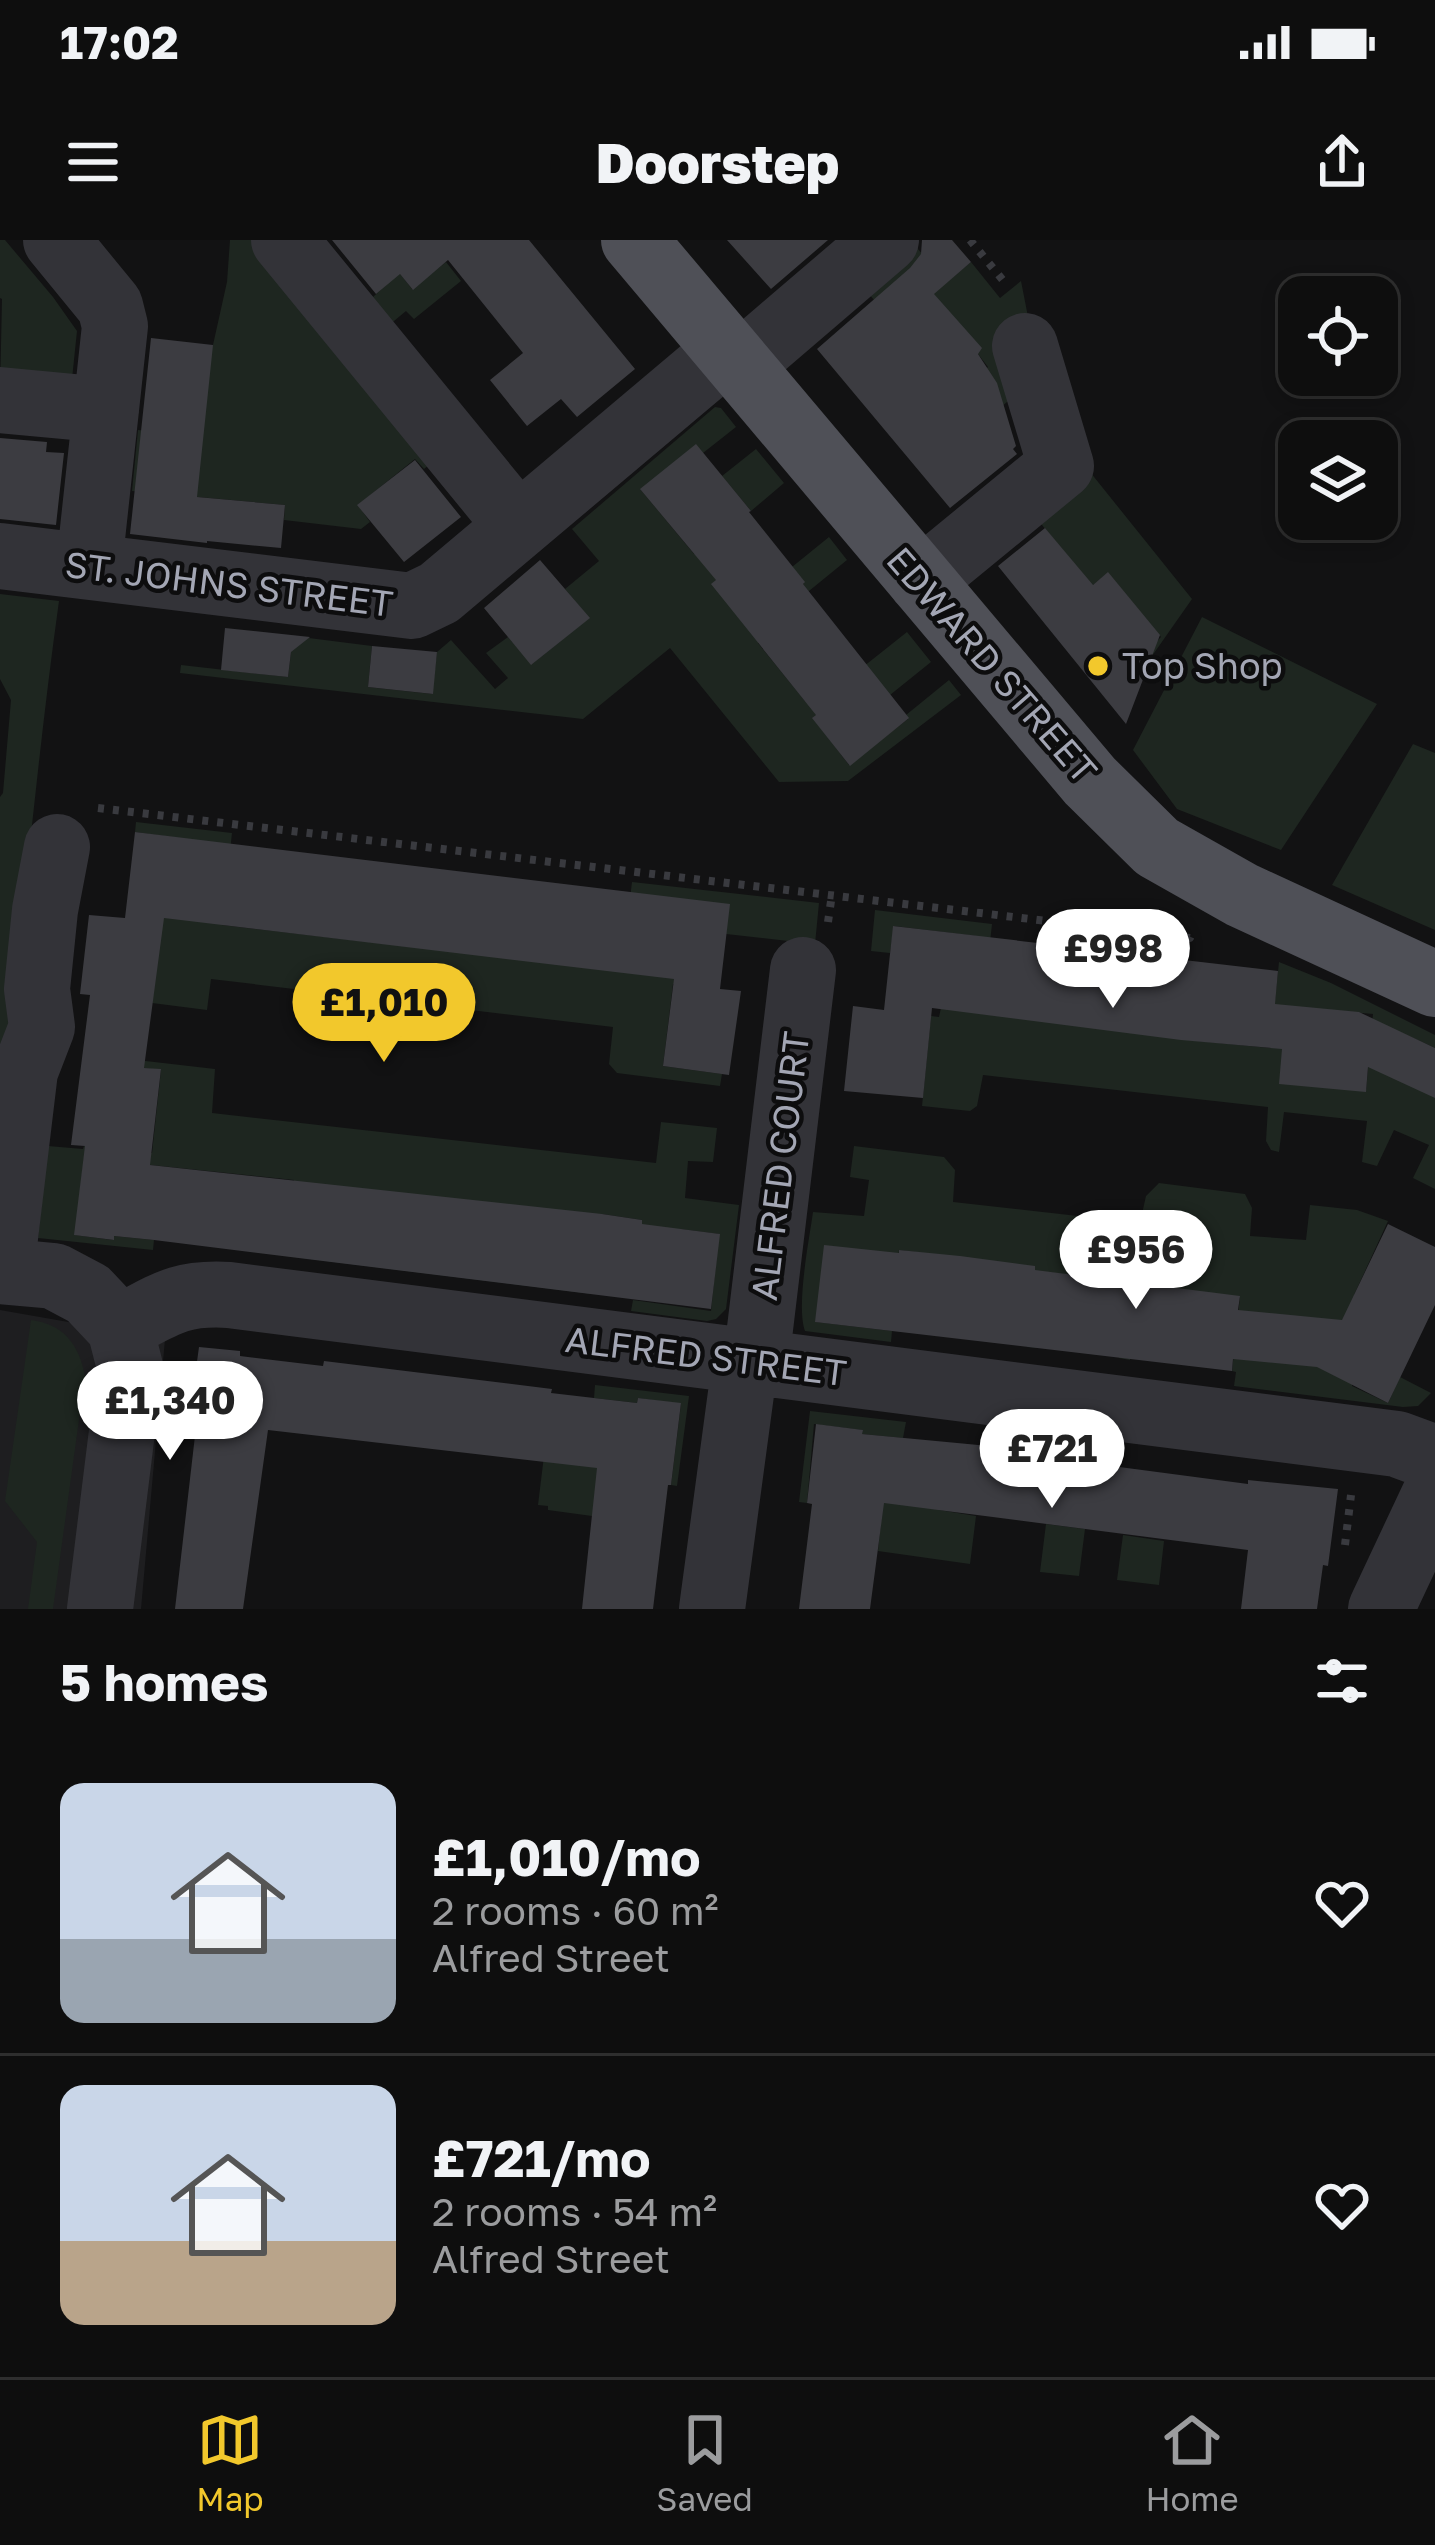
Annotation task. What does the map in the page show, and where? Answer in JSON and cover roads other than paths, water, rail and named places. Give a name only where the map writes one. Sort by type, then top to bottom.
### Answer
[{"type":"main road","name":"EDWARD STREET","points":[[634,240],[1090,781],[1157,847],[1218,882],[1435,984]]},
{"type":"street","points":[[56,240],[110,306],[115,326],[89,566]]},
{"type":"street","points":[[284,240],[518,526]]},
{"type":"street","name":"ST. JOHNS STREET","points":[[0,556],[412,606],[439,593],[518,526],[886,240]]},
{"type":"street","points":[[921,581],[1060,466],[1015,315]]},
{"type":"street","points":[[0,400],[106,410]]},
{"type":"street","points":[[57,847],[37,988],[42,1028],[25,1071],[0,1270],[54,1276],[88,1294],[120,1328],[130,1367],[100,1609]]},
{"type":"street","name":"ALFRED COURT","points":[[712,1609],[742,1386],[756,1362],[803,970]]},
{"type":"street","name":"ALFRED STREET","points":[[120,1328],[171,1301],[200,1293],[1397,1444],[1435,1458]]},
{"type":"street","points":[[1362,1584],[1435,1494]]},
{"type":"place","name":"Top Shop","points":[[1098,666]]}]
